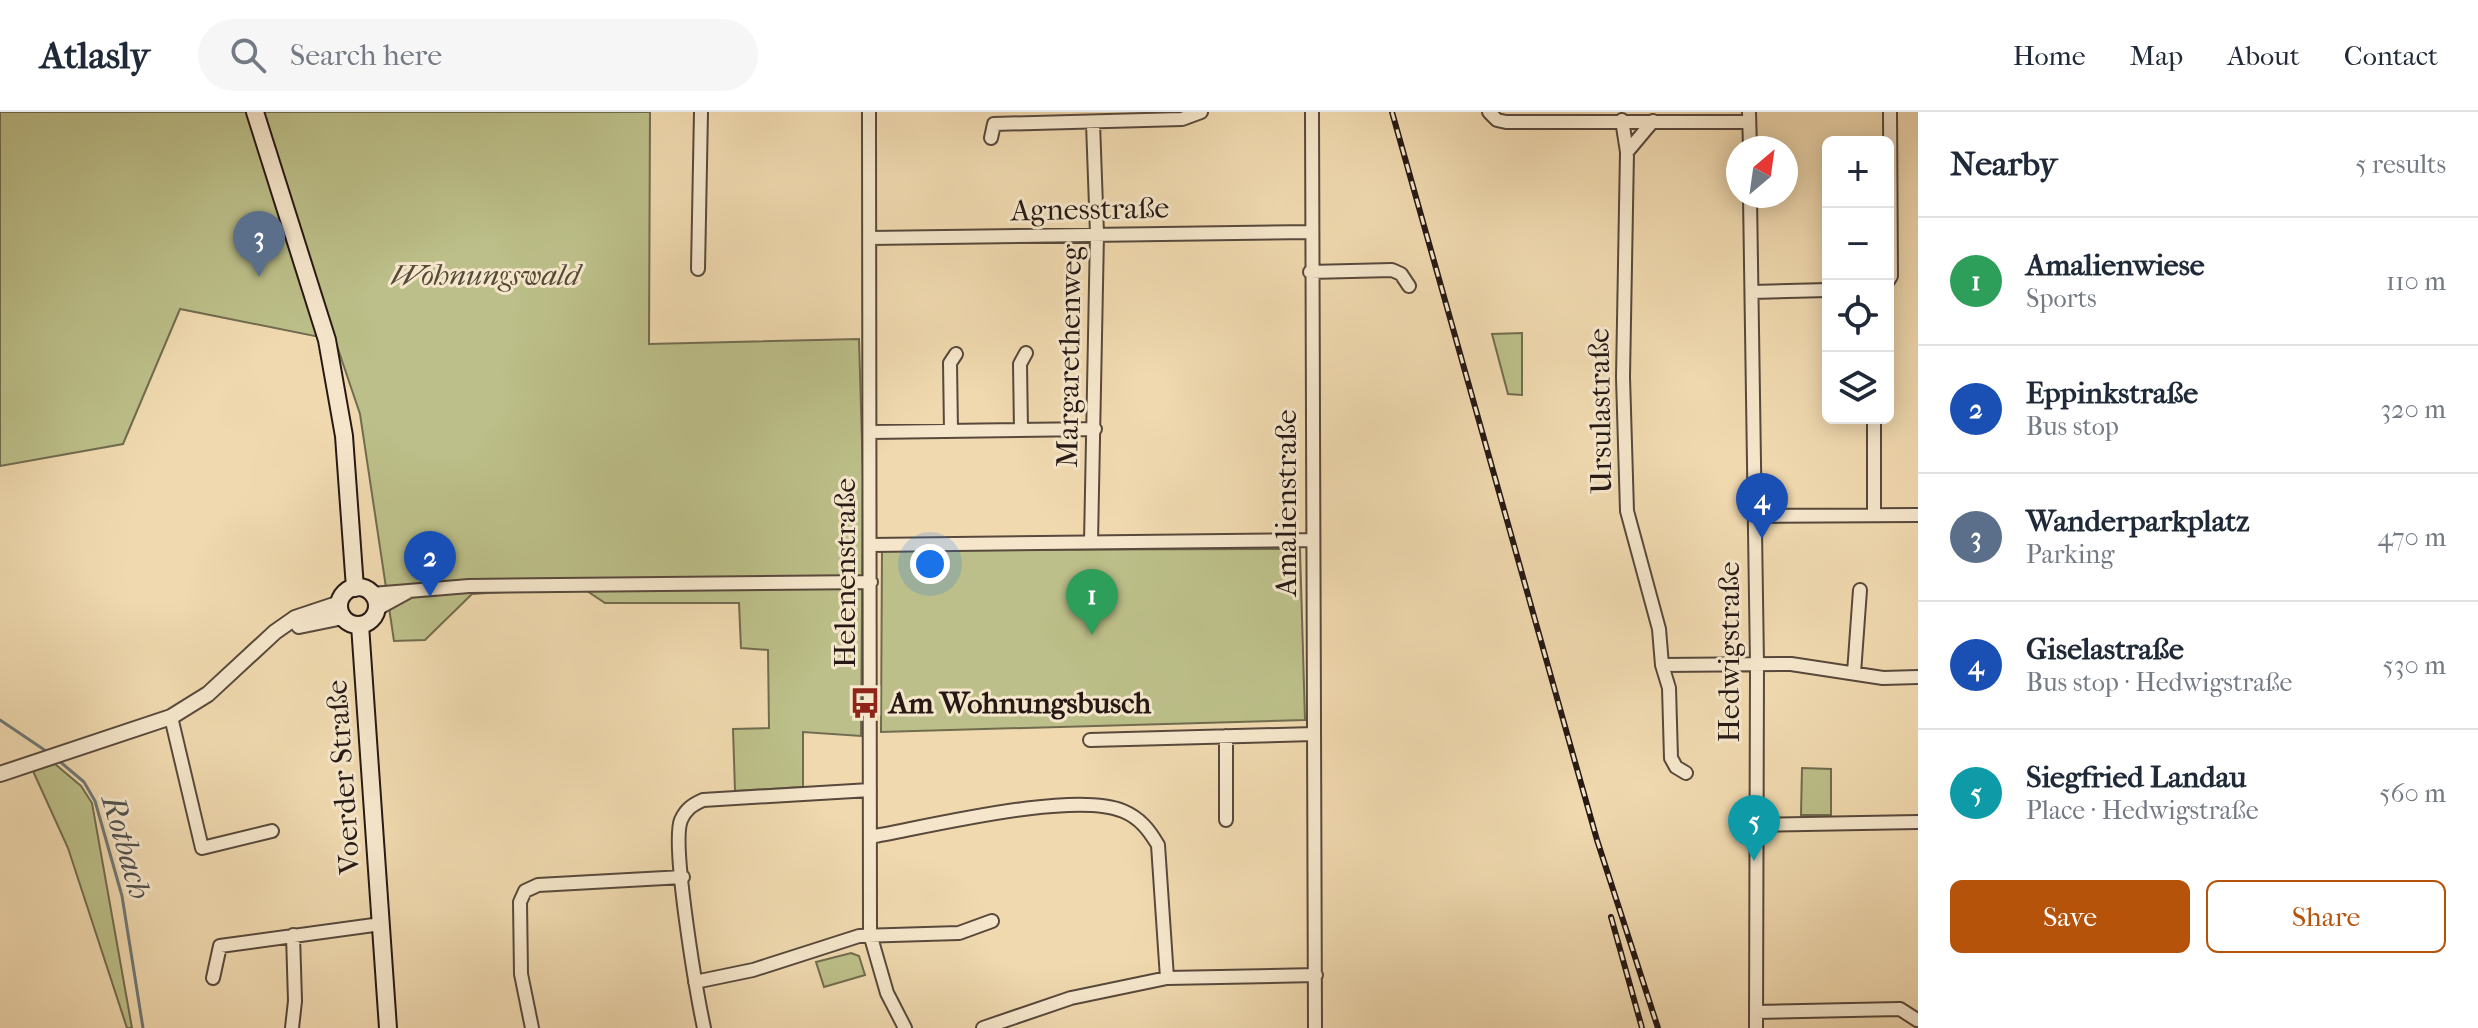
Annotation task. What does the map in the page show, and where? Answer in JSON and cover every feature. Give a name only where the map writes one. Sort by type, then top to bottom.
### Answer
[{"type":"main road","points":[[255,112],[327,340],[344,436],[355,588]]},
{"type":"main road","points":[[355,588],[375,602],[371,620],[360,625],[341,610],[345,593],[355,588]]},
{"type":"main road","name":"Voerder Straße","points":[[360,625],[388,1028]]},
{"type":"street","points":[[698,269],[701,112]]},
{"type":"street","name":"Helenenstraße","points":[[869,112],[870,934],[887,993],[905,1028]]},
{"type":"street","points":[[991,138],[994,124],[1182,119],[1201,112]]},
{"type":"street","name":"Amalienstraße","points":[[1312,112],[1310,272],[1315,1028]]},
{"type":"street","points":[[1489,112],[1497,120],[1506,122],[1749,117]]},
{"type":"street","points":[[1889,280],[1890,112]]},
{"type":"street","name":"Ursulastraße","points":[[1622,120],[1627,152],[1623,377],[1627,511],[1659,629],[1662,665],[1669,688],[1671,758],[1676,767],[1686,773]]},
{"type":"street","points":[[1627,152],[1653,121]]},
{"type":"street","name":"Margarethenweg","points":[[1091,542],[1097,234],[1093,123]]},
{"type":"street","name":"Hedwigstraße","points":[[1750,208],[1757,664],[1756,1028]]},
{"type":"street","name":"Agnesstraße","points":[[870,238],[1311,232]]},
{"type":"street","points":[[1310,272],[1392,270],[1401,274],[1409,286]]},
{"type":"street","points":[[1752,292],[1822,290]]},
{"type":"street","points":[[1021,430],[1020,364],[1026,353]]},
{"type":"street","points":[[951,431],[950,363],[956,354]]},
{"type":"street","points":[[1874,424],[1874,514]]},
{"type":"street","points":[[871,432],[1095,429]]},
{"type":"street","points":[[1754,516],[1918,515]]},
{"type":"street","points":[[871,545],[1312,540]]},
{"type":"street","points":[[375,602],[414,589],[871,582]]},
{"type":"street","points":[[1854,673],[1860,590]]},
{"type":"street","points":[[0,774],[171,717],[208,694],[275,632],[295,618],[341,610]]},
{"type":"street","points":[[1662,665],[1816,666],[1903,679],[1918,677]]},
{"type":"street","points":[[171,717],[202,848],[272,831]]},
{"type":"street","points":[[1090,740],[1314,734]]},
{"type":"street","points":[[1226,736],[1226,820]]},
{"type":"street","points":[[704,1028],[695,982],[679,823],[688,807],[703,800],[870,790]]},
{"type":"street","points":[[870,837],[1031,808],[1093,805],[1120,810],[1148,829],[1158,845],[1167,978]]},
{"type":"street","points":[[1755,825],[1918,822]]},
{"type":"street","points":[[532,1028],[521,974],[520,902],[525,891],[538,885],[683,877]]},
{"type":"street","points":[[695,982],[753,970],[870,934],[959,933],[992,921]]},
{"type":"street","points":[[213,978],[220,946],[381,924]]},
{"type":"street","points":[[292,1028],[295,1001],[293,935]]},
{"type":"street","points":[[983,1028],[1071,998],[1167,978],[1316,975]]},
{"type":"street","points":[[1756,1012],[1900,1009],[1917,1020]]},
{"type":"green space","name":"Wohnungswald","points":[[0,112],[650,112],[649,344],[859,339],[863,477],[861,736],[803,732],[803,787],[735,791],[733,729],[769,728],[768,650],[741,648],[739,603],[605,603],[581,587],[472,594],[425,640],[394,641],[360,414],[335,340],[180,309],[123,444],[0,466]]},
{"type":"green space","points":[[1522,333],[1522,395],[1508,394],[1492,334]]},
{"type":"green space","points":[[1300,549],[1305,720],[881,732],[882,550]]},
{"type":"green space","points":[[55,764],[81,786],[92,803],[132,1028],[127,1028],[68,848],[33,771]]},
{"type":"green space","points":[[1802,768],[1831,769],[1831,815],[1801,815]]},
{"type":"green space","points":[[851,953],[859,956],[865,975],[824,987],[816,962]]},
{"type":"waterway","name":"Rotbach","points":[[0,720],[49,753]]},
{"type":"waterway","name":"Rotbach","points":[[58,760],[84,782],[95,801],[122,896],[143,1028]]},
{"type":"railway","points":[[1392,112],[1597,840],[1658,1028]]},
{"type":"railway","points":[[1611,917],[1642,1028]]},
{"type":"place","name":"Wanderparkplatz","points":[[259,277]]},
{"type":"place","name":"Giselastraße","points":[[1762,539]]},
{"type":"place","name":"Eppinkstraße","points":[[430,597]]},
{"type":"place","name":"Amalienwiese","points":[[1092,635]]},
{"type":"place","name":"Am Wohnungsbusch","points":[[865,703]]},
{"type":"place","name":"Siegfried Landau","points":[[1754,861]]}]
